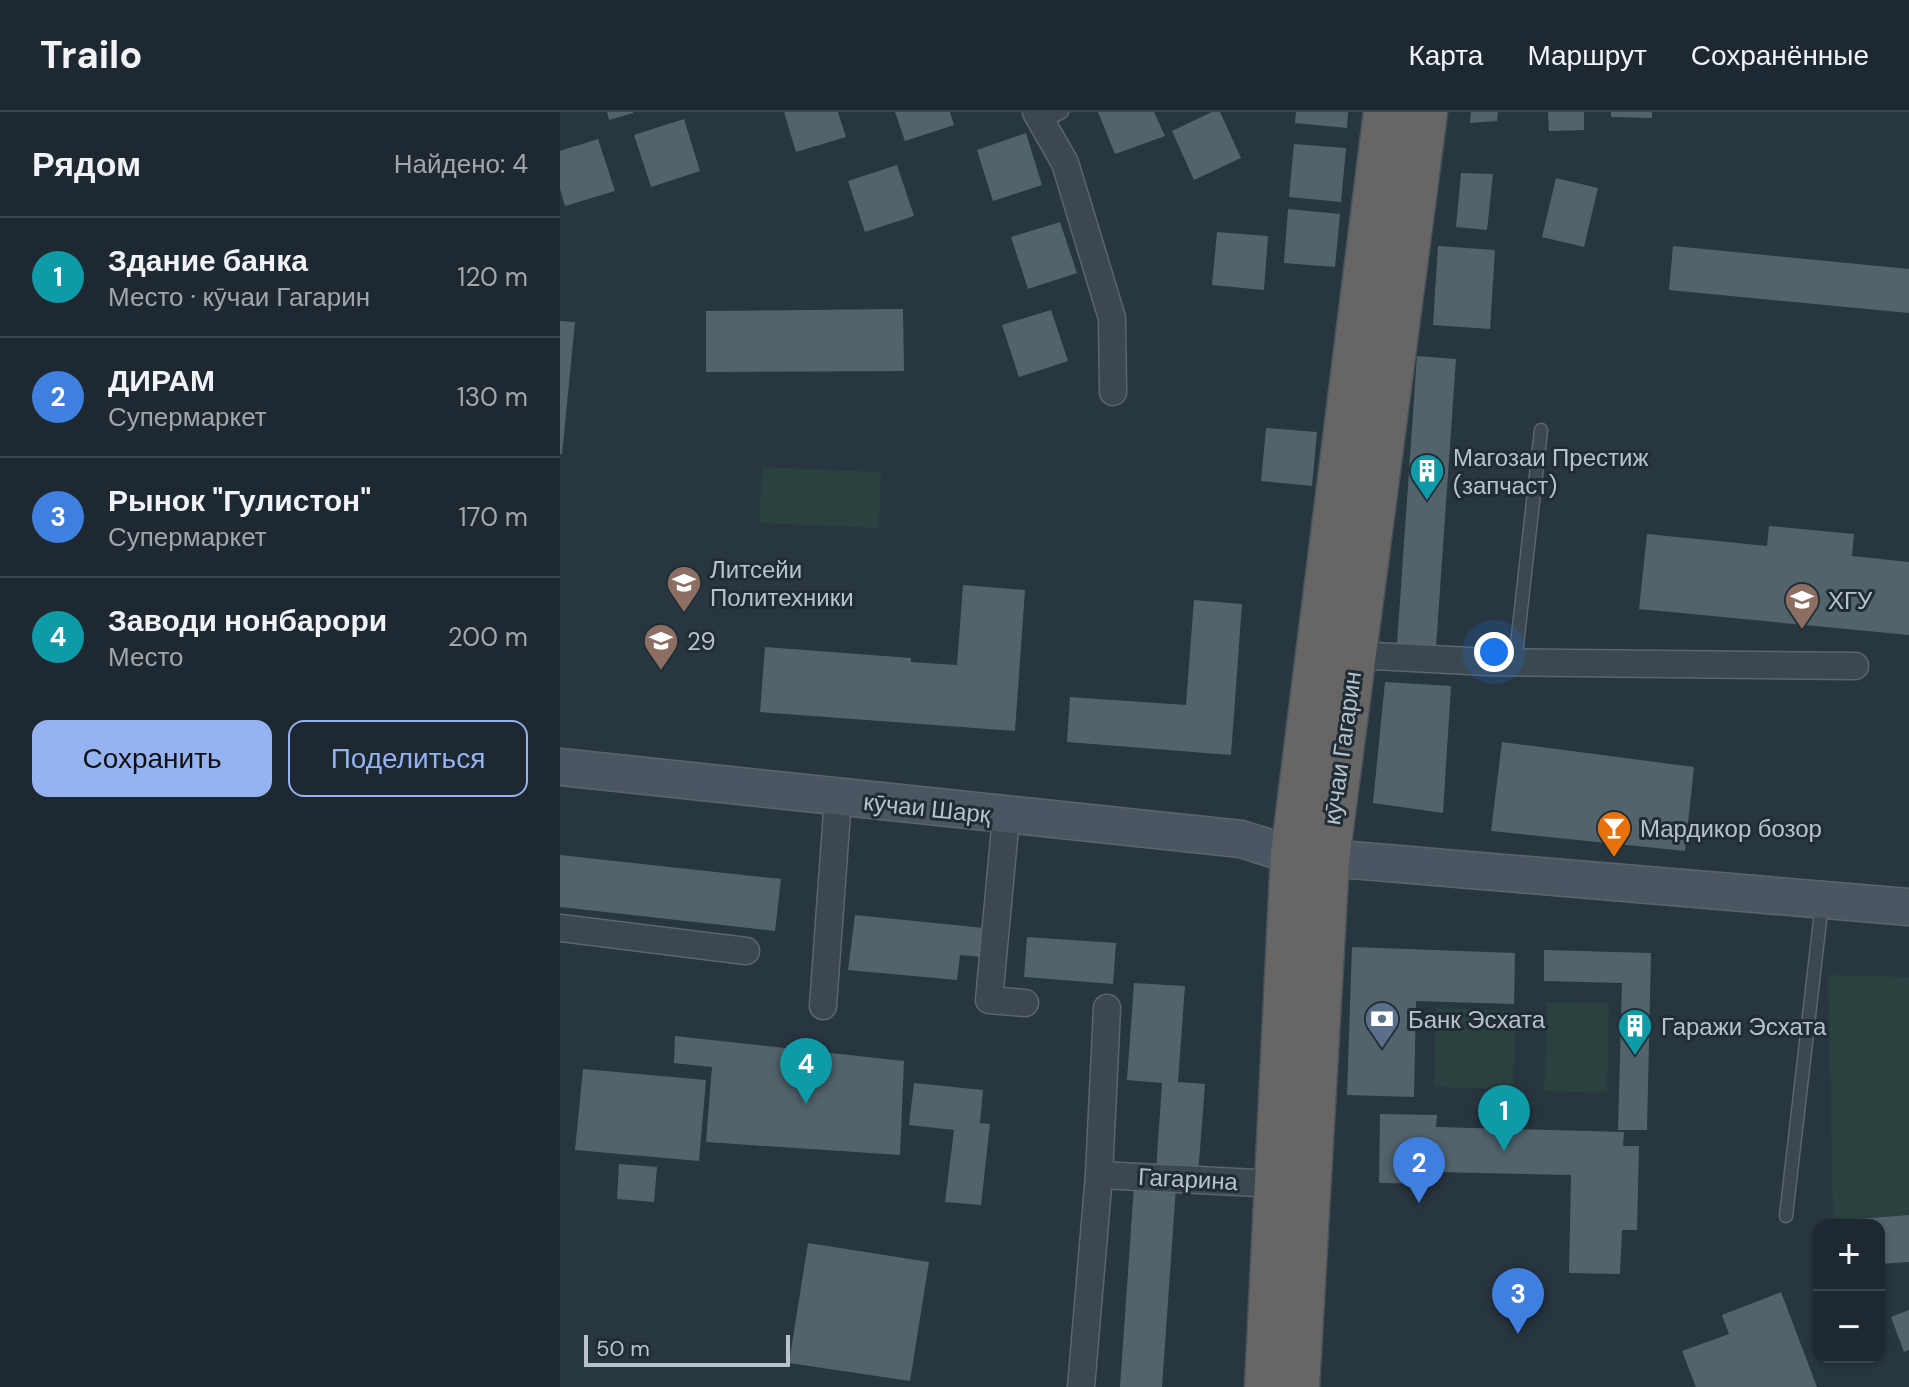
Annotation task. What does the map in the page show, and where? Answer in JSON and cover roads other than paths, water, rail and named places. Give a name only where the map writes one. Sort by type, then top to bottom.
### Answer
[{"type":"highway","name":"кӯчаи Гагарин","points":[[1266,1387],[1278,1184],[1385,112]]},
{"type":"highway","name":"кӯчаи Гагарин","points":[[1298,1387],[1310,857],[1355,655],[1426,112]]},
{"type":"main road","name":"кӯчаи Шарқ","points":[[560,767],[1006,817],[1241,839],[1310,857],[1909,907]]},
{"type":"street","points":[[1047,115],[1065,163],[1112,318],[1113,392]]},
{"type":"street","points":[[1355,655],[1515,663],[1855,666]]},
{"type":"street","points":[[823,1006],[838,798]]},
{"type":"street","points":[[1006,817],[989,1000],[1025,1003]]},
{"type":"street","points":[[560,928],[746,951]]},
{"type":"street","points":[[1081,1387],[1099,1175],[1107,1008]]},
{"type":"street","name":"Гагарина","points":[[1099,1175],[1278,1184]]},
{"type":"lane","points":[[1515,663],[1541,430]]},
{"type":"lane","points":[[1786,1216],[1822,899]]},
{"type":"place","name":"Магозаи Престиж (запчаст)","points":[[1427,502]]},
{"type":"place","name":"Литсейи Политехники","points":[[684,614]]},
{"type":"place","name":"ХГУ","points":[[1802,631]]},
{"type":"place","name":"29","points":[[661,672]]},
{"type":"place","name":"Мардикор бозор","points":[[1614,859]]},
{"type":"place","name":"Банк Эсхата","points":[[1382,1050]]},
{"type":"place","name":"Гаражи Эсхата","points":[[1635,1057]]},
{"type":"place","name":"Заводи нонбарори","points":[[806,1104]]},
{"type":"place","name":"Здание банка","points":[[1504,1151]]},
{"type":"place","name":"ДИРАМ","points":[[1419,1203]]},
{"type":"place","name":"Рынок \"Гулистон\"","points":[[1518,1334]]}]
